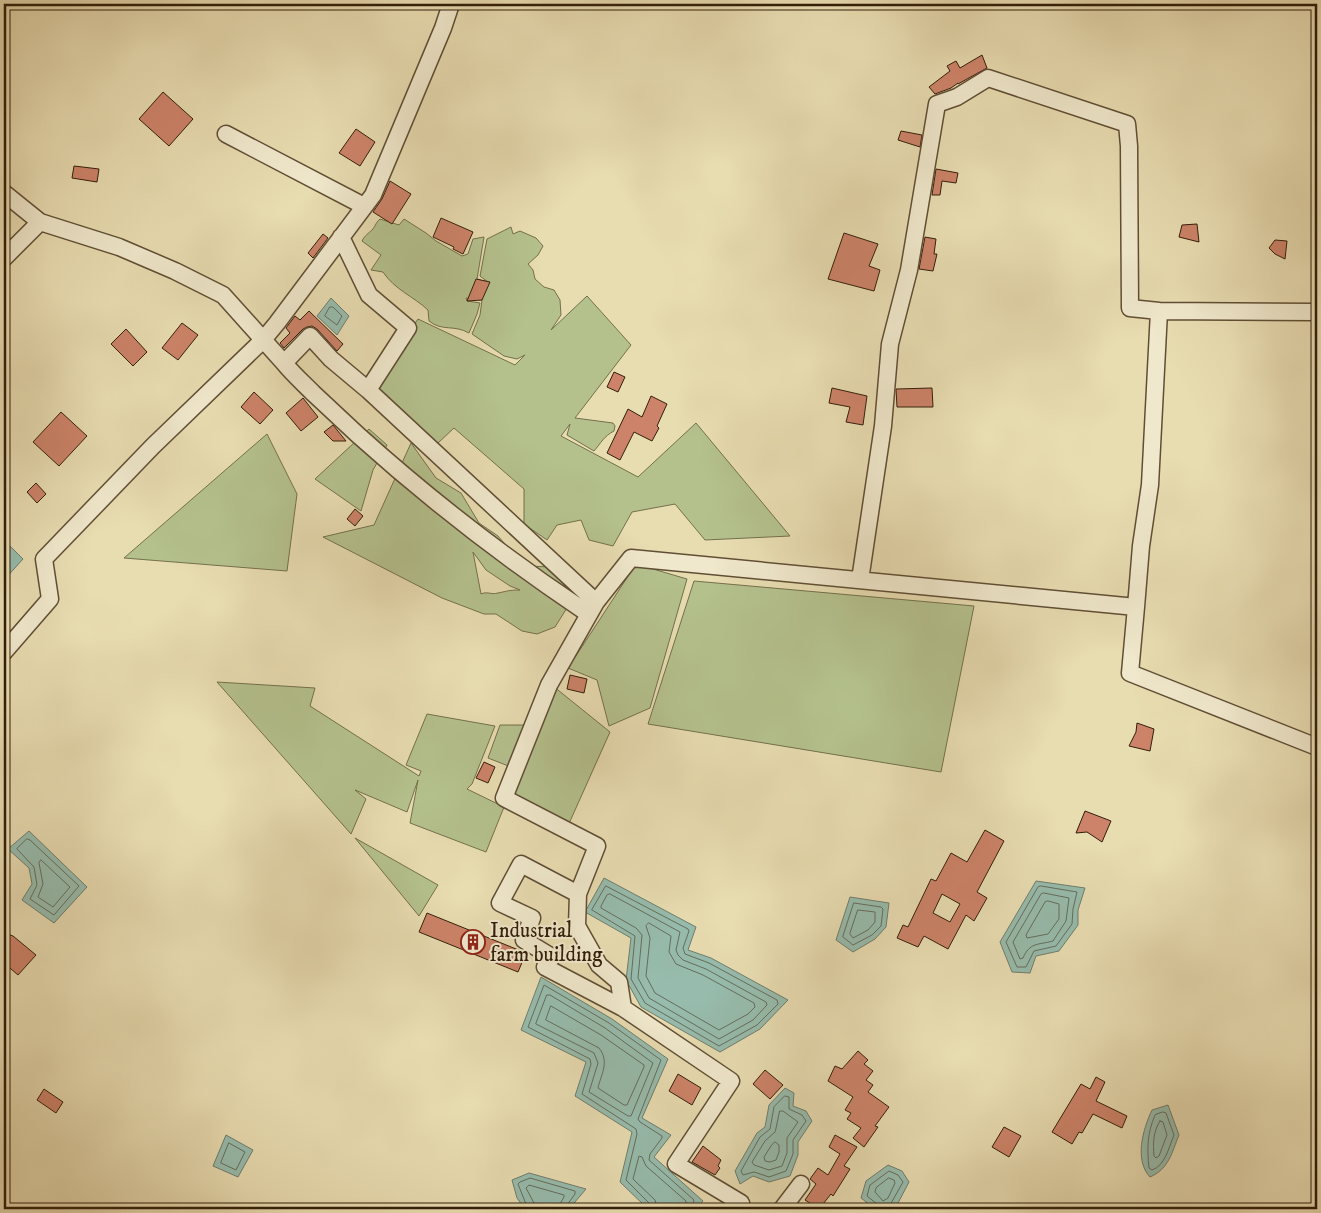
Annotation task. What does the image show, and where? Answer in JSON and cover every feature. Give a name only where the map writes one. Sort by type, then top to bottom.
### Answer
[{"type":"street","points":[[4,652],[50,599],[44,559],[153,446],[263,340],[373,194],[443,28],[451,4]]},
{"type":"street","points":[[860,580],[883,426],[890,344],[908,270],[937,104],[957,97],[988,78],[1127,124],[1129,146],[1130,308],[1159,312],[1317,312]]},
{"type":"street","points":[[226,134],[364,206]]},
{"type":"street","points":[[4,193],[40,222],[119,247],[175,271],[223,295],[292,373],[389,463],[541,582],[583,610],[596,602]]},
{"type":"street","points":[[4,258],[40,222]]},
{"type":"street","points":[[341,237],[369,295],[408,328],[368,390]]},
{"type":"street","points":[[1159,312],[1150,485],[1141,546],[1130,673],[1317,747]]},
{"type":"street","points":[[284,363],[310,336],[331,359],[368,390],[596,602]]},
{"type":"street","points":[[623,1008],[619,982],[599,965],[577,926],[578,894],[597,846],[504,798],[549,685],[596,602],[631,558],[1136,607]]},
{"type":"street","points":[[578,894],[521,864],[500,903],[532,918],[524,940],[552,957],[546,968],[623,1008],[731,1081],[676,1164],[740,1207]]},
{"type":"street","points":[[782,1209],[801,1184]]},
{"type":"green space","points":[[380,219],[399,225],[404,219],[462,256],[468,254],[473,239],[484,237],[477,279],[488,282],[480,276],[487,239],[511,227],[513,234],[520,231],[536,238],[543,246],[538,255],[528,264],[533,270],[535,279],[544,287],[554,290],[560,300],[561,315],[551,330],[587,296],[631,345],[575,418],[613,423],[615,426],[614,431],[605,437],[594,451],[567,435],[570,424],[561,436],[638,477],[696,423],[790,536],[705,540],[675,504],[632,512],[613,546],[589,540],[581,520],[557,525],[547,540],[524,524],[524,489],[454,428],[438,443],[368,390],[418,319],[515,365],[525,355],[517,359],[504,356],[472,334],[480,315],[482,300],[466,298],[467,301],[480,303],[469,333],[463,330],[439,326],[429,321],[428,310],[393,284],[383,272],[371,270],[381,255],[362,241]]},
{"type":"green space","points":[[369,429],[387,445],[373,470],[361,511],[315,479]]},
{"type":"green space","points":[[267,434],[297,494],[287,571],[124,558]]},
{"type":"green space","points":[[411,443],[436,478],[461,493],[479,523],[498,536],[517,558],[528,566],[551,567],[564,580],[576,597],[555,627],[537,634],[522,631],[496,614],[484,614],[442,598],[323,537],[374,525]],"holes":[[[473,552],[486,570],[510,586],[520,590],[481,594]]]},
{"type":"green space","points":[[636,564],[687,579],[650,708],[609,726],[597,680],[568,668]]},
{"type":"green space","points":[[694,581],[974,606],[941,772],[648,724]]},
{"type":"green space","points":[[217,682],[315,688],[310,706],[419,776],[421,771],[406,765],[427,714],[495,726],[472,784],[467,789],[504,807],[486,852],[410,823],[418,780],[407,812],[355,790],[366,799],[351,834]]},
{"type":"green space","points":[[553,686],[610,732],[567,828],[508,799]]},
{"type":"green space","points":[[500,725],[528,725],[511,767],[488,758]]},
{"type":"green space","points":[[355,838],[438,885],[419,916]]},
{"type":"water","points":[[331,298],[349,316],[337,335],[317,316]]},
{"type":"water","points":[[4,540],[23,559],[4,580]]},
{"type":"water","points":[[29,831],[87,887],[54,923],[22,900],[32,884],[29,868],[8,849]]},
{"type":"water","points":[[604,878],[696,927],[688,950],[711,958],[788,1000],[760,1029],[720,1052],[641,1007],[626,980],[631,938],[585,912]]},
{"type":"water","points":[[1036,881],[1085,888],[1078,910],[1078,925],[1059,951],[1036,956],[1030,973],[1012,972],[1000,942]]},
{"type":"water","points":[[850,897],[889,903],[886,927],[875,939],[853,952],[836,940]]},
{"type":"water","points":[[541,977],[612,1019],[668,1059],[642,1118],[671,1135],[654,1157],[703,1201],[695,1209],[648,1209],[620,1182],[632,1132],[575,1096],[586,1062],[521,1030]]},
{"type":"water","points":[[785,1088],[794,1093],[793,1106],[806,1111],[812,1121],[798,1142],[798,1155],[790,1176],[769,1182],[753,1176],[740,1184],[735,1171],[757,1133],[765,1127],[769,1105]]},
{"type":"water","points":[[1168,1105],[1179,1135],[1166,1165],[1150,1177],[1142,1162],[1143,1135],[1152,1110]]},
{"type":"water","points":[[226,1135],[253,1150],[238,1177],[213,1166]]},
{"type":"water","points":[[888,1165],[902,1171],[909,1182],[897,1205],[892,1209],[875,1209],[861,1198],[866,1181]]},
{"type":"water","points":[[529,1173],[586,1189],[569,1209],[525,1209],[517,1198],[512,1180]]},
{"type":"building","points":[[982,55],[987,68],[951,88],[935,94],[929,87],[950,71],[947,66],[956,61],[960,68]]},
{"type":"building","points":[[163,92],[193,119],[169,146],[139,119]]},
{"type":"building","points":[[356,129],[375,142],[360,166],[339,153]]},
{"type":"building","points":[[901,131],[922,135],[920,147],[898,140]]},
{"type":"building","points":[[74,166],[99,169],[97,182],[72,178]]},
{"type":"building","points":[[936,169],[958,173],[956,183],[942,181],[940,195],[932,195]]},
{"type":"building","points":[[390,181],[411,194],[392,224],[373,212],[382,199]]},
{"type":"building","points":[[441,218],[473,232],[463,254],[453,249],[454,247],[433,237]]},
{"type":"building","points":[[1197,224],[1199,242],[1179,237],[1182,225]]},
{"type":"building","points":[[844,233],[878,244],[869,266],[880,270],[874,291],[828,279]]},
{"type":"building","points":[[323,234],[328,238],[313,258],[308,253]]},
{"type":"building","points":[[925,237],[936,239],[934,254],[937,254],[933,271],[919,269]]},
{"type":"building","points":[[1275,240],[1287,241],[1285,259],[1275,254],[1269,248]]},
{"type":"building","points":[[476,279],[490,282],[482,300],[467,301]]},
{"type":"building","points":[[309,311],[343,344],[337,351],[312,326],[303,329],[284,348],[280,343],[290,333],[286,328],[295,316],[300,320]]},
{"type":"building","points":[[182,323],[198,335],[178,360],[162,348]]},
{"type":"building","points":[[126,329],[147,352],[133,366],[111,344]]},
{"type":"building","points":[[614,372],[625,377],[618,392],[607,387]]},
{"type":"building","points":[[832,388],[867,396],[863,425],[846,422],[850,407],[829,403]]},
{"type":"building","points":[[932,388],[933,407],[897,407],[896,389]]},
{"type":"building","points":[[254,392],[273,410],[260,424],[241,407]]},
{"type":"building","points":[[651,396],[667,404],[657,426],[659,428],[652,441],[634,432],[620,460],[607,453],[628,409],[642,417]]},
{"type":"building","points":[[303,398],[318,417],[301,431],[286,413]]},
{"type":"building","points":[[61,412],[87,436],[59,466],[33,442]]},
{"type":"building","points":[[333,425],[346,441],[333,441],[324,432]]},
{"type":"building","points":[[36,483],[46,494],[37,503],[27,492]]},
{"type":"building","points":[[355,509],[363,516],[355,526],[347,519]]},
{"type":"building","points":[[570,675],[587,679],[584,693],[567,689]]},
{"type":"building","points":[[1137,723],[1154,729],[1150,751],[1129,746],[1136,732]]},
{"type":"building","points":[[484,762],[495,767],[488,783],[476,778]]},
{"type":"building","points":[[1085,811],[1111,821],[1102,842],[1087,832],[1076,833]]},
{"type":"building","points":[[985,830],[1004,841],[977,892],[987,898],[974,921],[966,915],[948,949],[924,936],[918,947],[897,938],[903,925],[908,927],[931,879],[936,881],[951,853],[967,862]],"holes":[[[942,894],[960,904],[950,922],[933,913]]]},
{"type":"building","name":"Industrial farm building","points":[[427,913],[526,953],[518,972],[419,932]]},
{"type":"building","points":[[4,933],[13,936],[36,955],[18,975],[4,963]]},
{"type":"building","points":[[858,1051],[868,1060],[864,1064],[873,1071],[866,1080],[873,1085],[868,1092],[889,1107],[875,1126],[878,1127],[864,1147],[853,1138],[861,1128],[847,1119],[851,1113],[845,1110],[853,1097],[828,1081],[835,1066],[842,1069]]},
{"type":"building","points":[[765,1070],[783,1085],[770,1099],[753,1084]]},
{"type":"building","points":[[678,1074],[701,1088],[692,1105],[669,1091]]},
{"type":"building","points":[[1096,1077],[1105,1082],[1096,1101],[1127,1116],[1122,1128],[1093,1114],[1082,1133],[1079,1132],[1072,1144],[1052,1132],[1081,1084],[1090,1089]]},
{"type":"building","points":[[44,1089],[63,1102],[56,1113],[37,1100]]},
{"type":"building","points":[[1004,1127],[1021,1136],[1009,1157],[992,1147]]},
{"type":"building","points":[[835,1135],[857,1147],[844,1166],[850,1169],[833,1196],[831,1194],[819,1209],[805,1200],[816,1184],[810,1179],[818,1168],[828,1175],[840,1154],[829,1147]]},
{"type":"building","points":[[703,1146],[721,1160],[718,1166],[720,1168],[715,1175],[692,1162]]},
{"type":"place","name":"Industrial farm building","points":[[473,942]]}]
